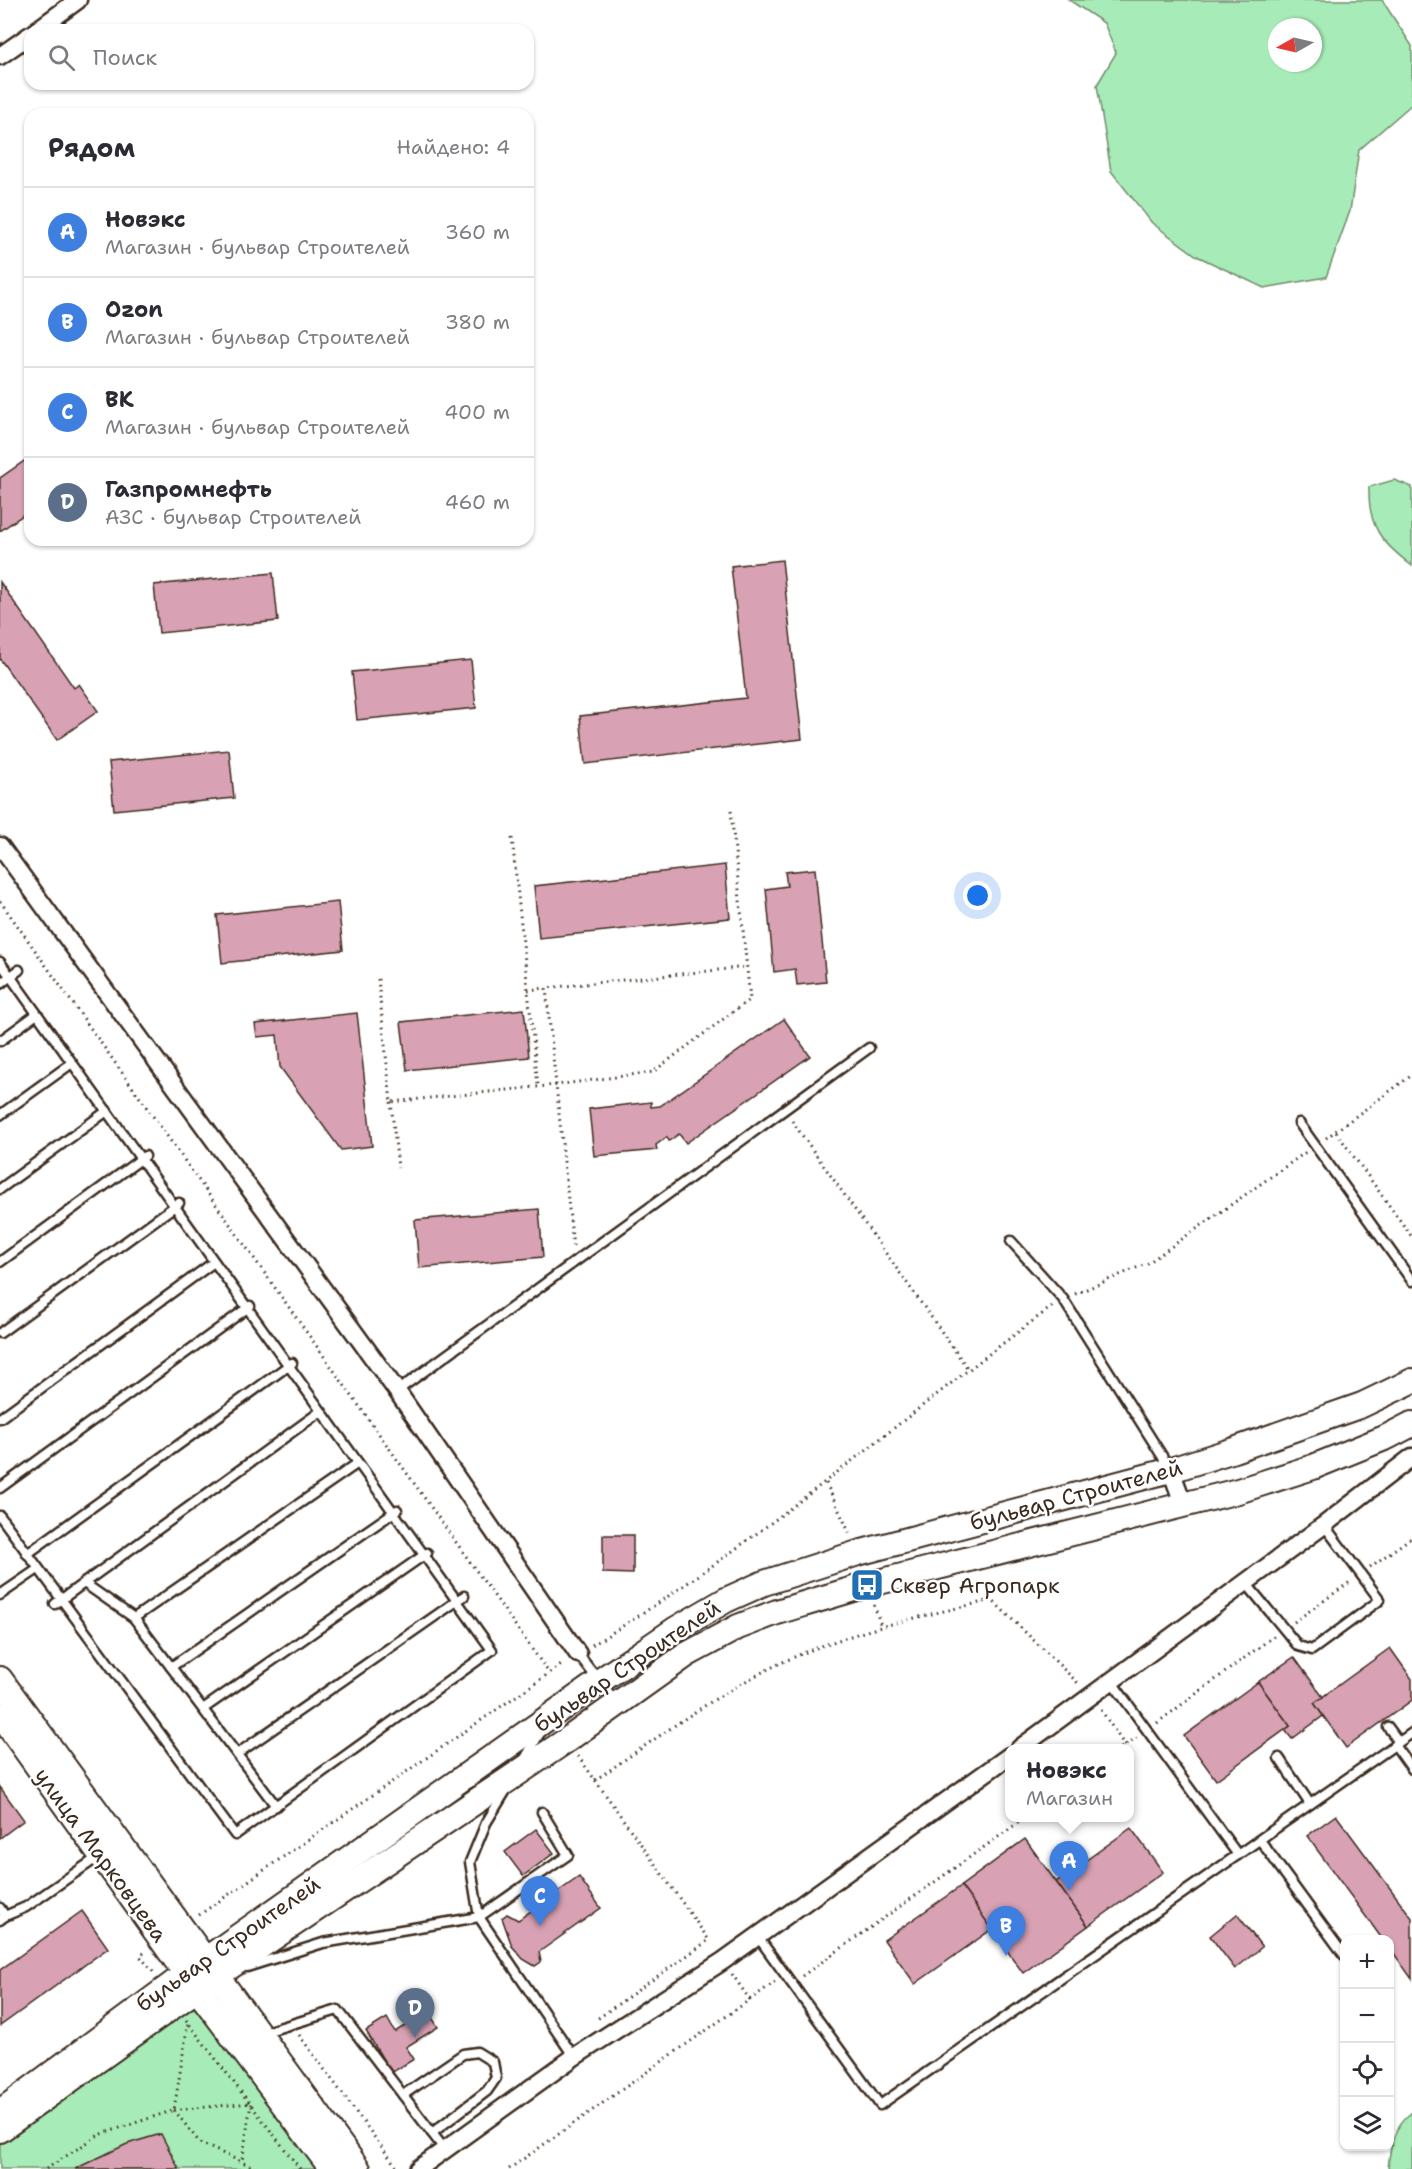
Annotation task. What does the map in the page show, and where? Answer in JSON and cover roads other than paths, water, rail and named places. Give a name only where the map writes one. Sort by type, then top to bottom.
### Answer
[{"type":"main road","name":"бульвар Строителей","points":[[0,2130],[182,2013],[201,1975],[550,1717],[676,1629],[726,1600],[764,1583],[858,1553],[1171,1470],[1310,1425],[1362,1405],[1412,1381]]},
{"type":"main road","name":"бульвар Строителей","points":[[0,2112],[201,1975],[515,1775],[686,1655],[738,1627],[777,1612],[867,1585],[1184,1506],[1314,1467],[1387,1437],[1412,1424]]},
{"type":"main road","name":"улица Марковцева","points":[[0,1679],[180,1928],[201,1975],[332,2169]]},
{"type":"main road","name":"улица Марковцева","points":[[0,1714],[101,1854],[201,1975],[258,2034],[358,2169]]},
{"type":"street","points":[[45,24],[78,0]]},
{"type":"street","points":[[0,56],[24,39]]},
{"type":"street","points":[[0,846],[397,1391],[578,1654]]},
{"type":"street","points":[[1027,1744],[1324,1525],[1405,1462],[1387,1437]]},
{"type":"street","points":[[1171,1470],[1184,1506]]},
{"type":"street","points":[[418,2169],[574,2057],[758,1937],[1005,1759]]},
{"type":"lane","points":[[0,962],[177,1204],[214,1262],[290,1363],[358,1463],[461,1598],[492,1650],[235,1835],[58,1602],[38,1569],[0,1516]]},
{"type":"lane","points":[[0,984],[19,970]]},
{"type":"lane","points":[[0,1041],[37,1014]]},
{"type":"lane","points":[[397,1391],[574,1260],[788,1109],[869,1048]]},
{"type":"lane","points":[[0,1115],[72,1063]]},
{"type":"lane","points":[[0,1189],[107,1111]]},
{"type":"lane","points":[[1299,1123],[1412,1281]]},
{"type":"lane","points":[[0,1262],[144,1158]]},
{"type":"lane","points":[[0,1333],[177,1204]]},
{"type":"lane","points":[[1011,1241],[1063,1299],[1171,1470]]},
{"type":"lane","points":[[0,1418],[214,1262]]},
{"type":"lane","points":[[0,1488],[249,1307]]},
{"type":"lane","points":[[27,1554],[290,1363]]},
{"type":"lane","points":[[58,1602],[321,1411]]},
{"type":"lane","points":[[134,1618],[358,1463]]},
{"type":"lane","points":[[171,1667],[396,1511]]},
{"type":"lane","points":[[1246,1583],[1298,1646],[1312,1650],[1380,1600],[1324,1525]]},
{"type":"lane","points":[[203,1709],[426,1554]]},
{"type":"lane","points":[[0,1595],[38,1569]]},
{"type":"lane","points":[[84,1583],[134,1618],[276,1806]]},
{"type":"lane","points":[[237,1754],[461,1598]]},
{"type":"lane","points":[[578,1654],[618,1704]]},
{"type":"lane","points":[[1112,1682],[1238,1855]]},
{"type":"lane","points":[[550,1717],[486,1823],[470,1862],[479,1917],[574,2057]]},
{"type":"lane","points":[[1388,1727],[1412,1769]]},
{"type":"lane","points":[[758,1937],[880,2105],[1412,1733]]},
{"type":"lane","points":[[1279,1758],[1310,1804]]},
{"type":"lane","points":[[201,1975],[323,1943],[479,1917],[568,1855],[542,1812]]},
{"type":"lane","points":[[1260,1839],[1340,1949]]},
{"type":"lane","points":[[2,1915],[26,1907],[101,1854]]},
{"type":"lane","points":[[258,2034],[338,2010],[445,2150]]},
{"type":"lane","points":[[403,2095],[464,2054],[477,2052],[493,2062],[496,2078],[487,2091],[432,2133]]},
{"type":"place","name":"Сквер Агропарк","points":[[867,1585]]},
{"type":"place","name":"Новэкс","points":[[1069,1891]]},
{"type":"place","name":"ВК","points":[[540,1926]]},
{"type":"place","name":"Ozon","points":[[1006,1956]]},
{"type":"place","name":"Газпромнефть","points":[[415,2038]]}]
